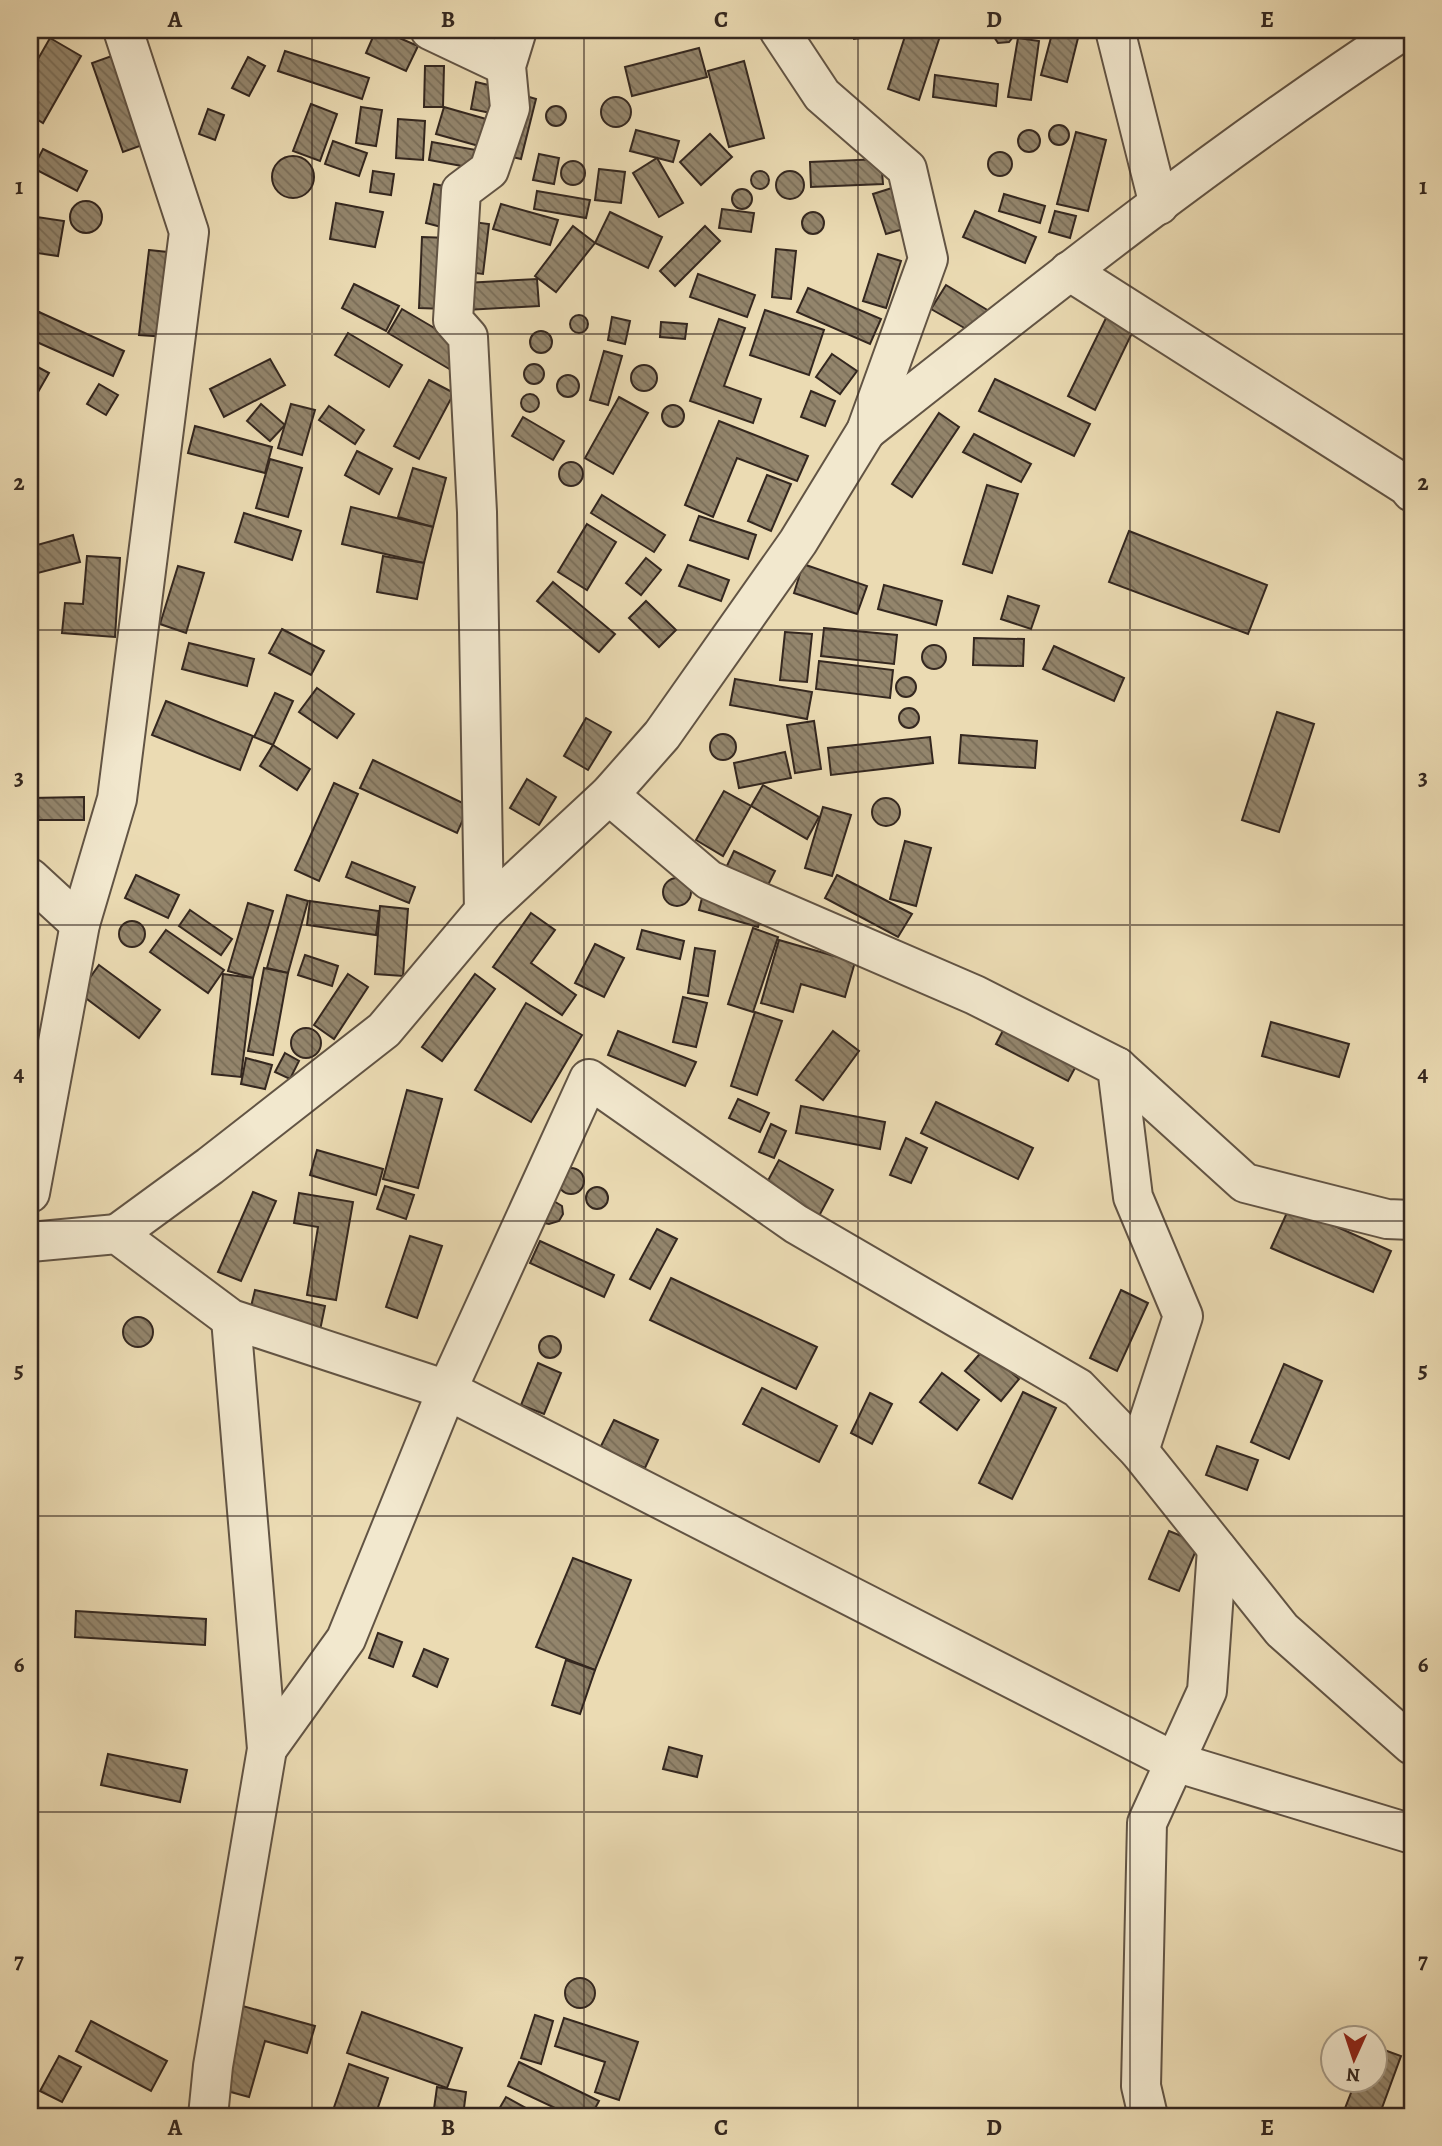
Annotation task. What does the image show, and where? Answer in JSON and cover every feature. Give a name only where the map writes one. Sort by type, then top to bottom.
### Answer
[{"type":"street","points":[[30,1193],[80,925],[117,799],[189,232],[123,30]]},
{"type":"street","points":[[430,30],[506,66]]},
{"type":"street","points":[[484,911],[477,512],[468,337],[453,320],[461,191],[489,170],[510,108],[506,66],[517,30]]},
{"type":"street","points":[[30,1242],[117,1234],[210,1166],[384,1030],[484,911],[609,795],[662,735],[798,542],[866,431],[928,259],[907,169],[822,95],[779,30]]},
{"type":"street","points":[[1115,30],[1159,205]]},
{"type":"street","points":[[866,431],[1069,271],[1306,95],[1404,30]]},
{"type":"street","points":[[1069,271],[1407,486],[1412,492]]},
{"type":"street","points":[[609,795],[709,880],[975,995],[1117,1067],[1245,1183],[1387,1219],[1412,1220]]},
{"type":"street","points":[[30,878],[80,925]]},
{"type":"street","points":[[1117,1067],[1133,1196],[1183,1316],[1139,1451]]},
{"type":"street","points":[[267,1749],[346,1639],[447,1390],[589,1079],[796,1224],[1078,1388],[1139,1451],[1282,1629],[1412,1745]]},
{"type":"street","points":[[117,1234],[231,1319],[447,1390],[1175,1762],[1412,1834]]},
{"type":"street","points":[[208,2116],[267,1749],[231,1319]]},
{"type":"street","points":[[1147,2116],[1141,2087],[1147,1823],[1207,1691],[1217,1549]]},
{"type":"building","points":[[376,30],[418,46],[406,71],[366,53]]},
{"type":"building","points":[[649,30],[672,30],[660,37]]},
{"type":"building","points":[[852,30],[875,30],[876,36],[854,39]]},
{"type":"building","points":[[907,30],[942,30],[919,100],[888,89]]},
{"type":"building","points":[[993,30],[1013,30],[1013,37],[1009,42],[998,43]]},
{"type":"building","points":[[1053,30],[1080,30],[1067,82],[1041,75]]},
{"type":"building","points":[[50,38],[81,56],[43,123],[30,115],[30,73]]},
{"type":"building","points":[[1018,38],[1039,41],[1031,100],[1008,97]]},
{"type":"building","points":[[699,48],[707,77],[632,96],[625,67]]},
{"type":"building","points":[[285,51],[369,78],[362,99],[278,71]]},
{"type":"building","points":[[120,53],[151,142],[123,152],[92,63]]},
{"type":"building","points":[[248,57],[265,66],[249,96],[232,88]]},
{"type":"building","points":[[744,61],[764,138],[729,147],[708,71]]},
{"type":"building","points":[[425,66],[444,66],[443,107],[424,107]]},
{"type":"building","points":[[935,75],[998,84],[996,106],[933,97]]},
{"type":"building","points":[[476,82],[497,87],[491,113],[471,109]]},
{"type":"building","points":[[519,94],[536,99],[521,159],[504,155]]},
{"type":"building","points":[[616,97],[627,101],[631,112],[627,123],[616,127],[605,123],[601,112],[605,101]]},
{"type":"building","points":[[311,104],[337,114],[320,161],[293,151]]},
{"type":"building","points":[[552,106],[560,106],[566,116],[560,126],[552,126],[546,120],[546,112]]},
{"type":"building","points":[[361,107],[382,110],[376,146],[356,143]]},
{"type":"building","points":[[444,107],[493,121],[486,148],[436,134]]},
{"type":"building","points":[[208,109],[224,115],[215,140],[199,134]]},
{"type":"building","points":[[398,119],[425,121],[423,160],[396,158]]},
{"type":"building","points":[[1059,125],[1066,128],[1069,135],[1066,142],[1059,145],[1052,142],[1049,135],[1052,128]]},
{"type":"building","points":[[636,130],[679,141],[673,162],[630,151]]},
{"type":"building","points":[[1025,130],[1033,130],[1040,137],[1040,145],[1033,152],[1025,152],[1018,145],[1018,137]]},
{"type":"building","points":[[1076,132],[1106,140],[1088,211],[1057,204]]},
{"type":"building","points":[[710,134],[732,157],[701,185],[680,162]]},
{"type":"building","points":[[333,141],[367,153],[359,176],[325,164]]},
{"type":"building","points":[[432,142],[476,150],[473,168],[429,160]]},
{"type":"building","points":[[43,149],[87,171],[77,191],[33,168]]},
{"type":"building","points":[[1000,152],[1009,155],[1012,164],[1009,173],[1000,176],[991,173],[988,164],[991,155]]},
{"type":"building","points":[[539,154],[559,158],[554,184],[533,180]]},
{"type":"building","points":[[293,156],[308,162],[314,177],[308,192],[293,198],[278,192],[272,177],[278,162]]},
{"type":"building","points":[[657,158],[683,203],[659,217],[633,173]]},
{"type":"building","points":[[881,159],[883,184],[811,187],[810,162]]},
{"type":"building","points":[[573,161],[584,168],[585,173],[578,184],[573,185],[562,178],[561,173],[568,162]]},
{"type":"building","points":[[599,169],[625,172],[621,203],[595,200]]},
{"type":"building","points":[[373,171],[394,174],[391,195],[370,192]]},
{"type":"building","points":[[760,171],[766,174],[769,180],[766,186],[760,189],[754,186],[751,180],[754,174]]},
{"type":"building","points":[[790,171],[800,175],[804,185],[800,195],[790,199],[780,195],[776,185],[780,175]]},
{"type":"building","points":[[434,184],[453,188],[445,228],[426,223]]},
{"type":"building","points":[[895,187],[907,228],[886,234],[873,194]]},
{"type":"building","points":[[742,189],[749,192],[752,199],[749,206],[742,209],[735,206],[732,199],[735,192]]},
{"type":"building","points":[[537,191],[590,200],[586,218],[534,209]]},
{"type":"building","points":[[1004,194],[1045,206],[1040,223],[999,211]]},
{"type":"building","points":[[86,201],[97,206],[102,217],[97,228],[86,233],[75,228],[70,217],[75,206]]},
{"type":"building","points":[[336,203],[383,212],[375,247],[330,239]]},
{"type":"building","points":[[501,204],[558,220],[550,245],[493,229]]},
{"type":"building","points":[[722,209],[754,213],[751,232],[719,228]]},
{"type":"building","points":[[975,211],[1036,237],[1025,263],[963,237]]},
{"type":"building","points":[[1055,211],[1076,216],[1070,238],[1049,232]]},
{"type":"building","points":[[610,212],[662,237],[648,268],[595,243]]},
{"type":"building","points":[[813,212],[821,215],[824,223],[821,231],[813,234],[805,231],[802,223],[805,215]]},
{"type":"building","points":[[30,216],[64,221],[58,256],[30,252]]},
{"type":"building","points":[[465,221],[489,224],[483,274],[459,271]]},
{"type":"building","points":[[573,226],[595,243],[556,292],[535,276]]},
{"type":"building","points":[[705,226],[720,241],[675,286],[660,271]]},
{"type":"building","points":[[422,237],[449,238],[446,309],[419,308]]},
{"type":"building","points":[[776,249],[796,251],[791,299],[772,297]]},
{"type":"building","points":[[149,250],[177,253],[167,337],[139,335]]},
{"type":"building","points":[[878,254],[901,261],[886,308],[863,301]]},
{"type":"building","points":[[698,274],[755,295],[747,317],[690,297]]},
{"type":"building","points":[[537,279],[539,306],[466,310],[465,283]]},
{"type":"building","points":[[354,284],[399,306],[386,331],[342,308]]},
{"type":"building","points":[[946,285],[989,311],[975,334],[931,309]]},
{"type":"building","points":[[808,288],[881,319],[870,344],[797,312]]},
{"type":"building","points":[[30,308],[39,312],[30,332]]},
{"type":"building","points":[[402,309],[465,346],[451,370],[388,333]]},
{"type":"building","points":[[765,310],[824,330],[809,375],[750,355]]},
{"type":"building","points":[[39,312],[124,351],[113,376],[30,339],[30,332]]},
{"type":"building","points":[[579,315],[585,318],[588,324],[585,330],[579,333],[573,330],[570,324],[573,318]]},
{"type":"building","points":[[612,317],[630,321],[625,344],[608,340]]},
{"type":"building","points":[[1106,318],[1133,331],[1095,410],[1068,396]]},
{"type":"building","points":[[719,319],[745,328],[724,386],[761,399],[753,423],[690,401]]},
{"type":"building","points":[[661,322],[687,324],[685,339],[660,337]]},
{"type":"building","points":[[541,331],[549,334],[552,342],[549,350],[541,353],[533,350],[530,342],[533,334]]},
{"type":"building","points":[[348,333],[402,365],[389,387],[335,355]]},
{"type":"building","points":[[604,351],[622,356],[608,405],[590,400]]},
{"type":"building","points":[[832,354],[857,371],[840,394],[816,377]]},
{"type":"building","points":[[270,359],[285,385],[224,417],[210,389]]},
{"type":"building","points":[[30,363],[49,373],[30,406]]},
{"type":"building","points":[[534,364],[541,367],[544,374],[541,381],[534,384],[527,381],[524,374],[527,367]]},
{"type":"building","points":[[644,365],[653,369],[657,378],[653,387],[644,391],[635,387],[631,378],[635,369]]},
{"type":"building","points":[[568,375],[576,378],[579,386],[576,394],[568,397],[560,394],[557,386],[560,378]]},
{"type":"building","points":[[995,379],[1090,424],[1074,456],[979,411]]},
{"type":"building","points":[[429,380],[454,393],[419,459],[394,446]]},
{"type":"building","points":[[99,384],[118,395],[106,415],[87,404]]},
{"type":"building","points":[[811,391],[835,401],[825,426],[801,417]]},
{"type":"building","points":[[526,394],[534,394],[539,403],[537,410],[526,412],[521,407],[521,399]]},
{"type":"building","points":[[619,397],[648,413],[613,474],[585,458]]},
{"type":"building","points":[[261,404],[285,425],[270,441],[247,421]]},
{"type":"building","points":[[291,404],[315,410],[302,455],[278,448]]},
{"type":"building","points":[[673,405],[681,408],[684,416],[681,424],[673,427],[665,424],[662,416],[665,408]]},
{"type":"building","points":[[329,406],[364,430],[355,444],[319,420]]},
{"type":"building","points":[[939,413],[959,427],[912,497],[892,484]]},
{"type":"building","points":[[523,417],[564,441],[553,460],[512,436]]},
{"type":"building","points":[[719,421],[808,456],[797,481],[737,458],[713,517],[685,505]]},
{"type":"building","points":[[195,426],[272,447],[265,473],[188,453]]},
{"type":"building","points":[[974,434],[1031,464],[1021,482],[963,452]]},
{"type":"building","points":[[357,451],[392,469],[379,494],[345,475]]},
{"type":"building","points":[[270,459],[302,468],[288,517],[256,508]]},
{"type":"building","points":[[571,462],[579,466],[583,474],[579,482],[571,486],[563,482],[559,474],[563,466]]},
{"type":"building","points":[[413,468],[446,478],[433,527],[398,517]]},
{"type":"building","points":[[767,475],[791,484],[771,531],[748,521]]},
{"type":"building","points":[[987,485],[1018,494],[992,573],[963,564]]},
{"type":"building","points":[[602,495],[665,535],[654,552],[591,513]]},
{"type":"building","points":[[351,507],[433,527],[424,563],[342,544]]},
{"type":"building","points":[[244,513],[301,531],[292,560],[235,542]]},
{"type":"building","points":[[699,516],[756,535],[748,559],[690,540]]},
{"type":"building","points":[[587,524],[616,542],[587,590],[558,572]]},
{"type":"building","points":[[1129,531],[1267,585],[1248,634],[1109,582]]},
{"type":"building","points":[[73,535],[80,562],[30,575],[30,547]]},
{"type":"building","points":[[87,556],[120,558],[115,637],[62,633],[65,603],[83,604]]},
{"type":"building","points":[[383,556],[424,563],[417,599],[377,592]]},
{"type":"building","points":[[646,558],[661,570],[641,595],[626,583]]},
{"type":"building","points":[[803,564],[867,586],[857,614],[794,593]]},
{"type":"building","points":[[688,565],[729,580],[721,601],[679,586]]},
{"type":"building","points":[[178,566],[204,573],[186,633],[160,624]]},
{"type":"building","points":[[553,582],[615,634],[599,652],[537,601]]},
{"type":"building","points":[[884,585],[942,601],[936,625],[878,609]]},
{"type":"building","points":[[1008,596],[1039,606],[1031,629],[1001,619]]},
{"type":"building","points":[[646,601],[676,630],[659,647],[629,618]]},
{"type":"building","points":[[824,628],[897,635],[894,664],[821,656]]},
{"type":"building","points":[[282,629],[324,651],[311,675],[269,653]]},
{"type":"building","points":[[785,632],[812,634],[807,682],[780,680]]},
{"type":"building","points":[[974,638],[1024,639],[1023,666],[973,665]]},
{"type":"building","points":[[189,643],[254,659],[247,686],[182,669]]},
{"type":"building","points":[[934,645],[945,652],[946,657],[939,668],[934,669],[923,662],[922,657],[929,646]]},
{"type":"building","points":[[1054,646],[1124,678],[1114,701],[1043,669]]},
{"type":"building","points":[[819,661],[893,670],[890,698],[816,689]]},
{"type":"building","points":[[906,677],[913,680],[916,687],[913,694],[906,697],[899,694],[896,687],[899,680]]},
{"type":"building","points":[[735,679],[812,692],[807,719],[730,705]]},
{"type":"building","points":[[317,688],[354,714],[337,738],[299,712]]},
{"type":"building","points":[[275,693],[293,701],[273,745],[254,737]]},
{"type":"building","points":[[166,701],[253,736],[240,770],[152,735]]},
{"type":"building","points":[[909,708],[916,711],[919,718],[916,725],[909,728],[902,725],[899,718],[902,711]]},
{"type":"building","points":[[1277,712],[1314,724],[1279,832],[1242,820]]},
{"type":"building","points":[[586,718],[611,732],[588,770],[564,756]]},
{"type":"building","points":[[814,721],[821,769],[795,773],[787,725]]},
{"type":"building","points":[[723,734],[732,738],[736,747],[732,756],[723,760],[714,756],[710,747],[714,738]]},
{"type":"building","points":[[961,735],[1037,741],[1035,768],[959,763]]},
{"type":"building","points":[[930,737],[933,763],[831,775],[828,748]]},
{"type":"building","points":[[273,745],[310,769],[297,790],[260,766]]},
{"type":"building","points":[[785,752],[791,778],[739,788],[734,763]]},
{"type":"building","points":[[373,760],[469,806],[457,833],[360,788]]},
{"type":"building","points":[[527,779],[556,797],[539,825],[510,808]]},
{"type":"building","points":[[334,783],[358,794],[319,881],[295,870]]},
{"type":"building","points":[[763,785],[819,817],[807,839],[751,806]]},
{"type":"building","points":[[724,791],[751,806],[723,856],[696,840]]},
{"type":"building","points":[[84,797],[84,820],[30,820],[30,798]]},
{"type":"building","points":[[886,798],[896,802],[900,812],[896,822],[886,826],[876,822],[872,812],[876,802]]},
{"type":"building","points":[[823,807],[851,815],[832,876],[805,868]]},
{"type":"building","points":[[905,841],[931,848],[916,906],[890,899]]},
{"type":"building","points":[[734,851],[775,871],[764,893],[723,874]]},
{"type":"building","points":[[352,862],[415,887],[409,903],[346,877]]},
{"type":"building","points":[[136,875],[179,895],[168,918],[125,898]]},
{"type":"building","points":[[837,875],[912,914],[898,937],[825,898]]},
{"type":"building","points":[[677,878],[687,882],[691,892],[687,902],[677,906],[667,902],[663,892],[667,882]]},
{"type":"building","points":[[703,894],[763,910],[758,927],[699,910]]},
{"type":"building","points":[[287,895],[308,901],[288,973],[267,968]]},
{"type":"building","points":[[310,901],[379,911],[376,935],[307,925]]},
{"type":"building","points":[[248,903],[273,911],[253,978],[228,971]]},
{"type":"building","points":[[380,906],[408,909],[403,976],[375,974]]},
{"type":"building","points":[[190,910],[232,939],[221,955],[179,926]]},
{"type":"building","points":[[531,913],[555,930],[531,963],[576,995],[562,1015],[493,967]]},
{"type":"building","points":[[132,921],[141,925],[145,934],[141,943],[132,947],[123,943],[119,934],[123,925]]},
{"type":"building","points":[[753,928],[778,937],[753,1012],[728,1004]]},
{"type":"building","points":[[166,930],[224,970],[208,993],[150,952]]},
{"type":"building","points":[[642,930],[684,941],[680,959],[637,949]]},
{"type":"building","points":[[779,940],[855,962],[845,997],[801,984],[793,1012],[761,1003]]},
{"type":"building","points":[[595,944],[624,958],[604,997],[575,983]]},
{"type":"building","points":[[695,948],[715,951],[708,996],[688,993]]},
{"type":"building","points":[[305,955],[338,966],[332,986],[298,975]]},
{"type":"building","points":[[99,965],[160,1010],[139,1038],[79,993]]},
{"type":"building","points":[[264,968],[288,973],[273,1055],[248,1051]]},
{"type":"building","points":[[223,974],[253,978],[241,1077],[212,1074]]},
{"type":"building","points":[[348,974],[368,987],[334,1039],[314,1025]]},
{"type":"building","points":[[475,974],[495,989],[442,1061],[422,1047]]},
{"type":"building","points":[[683,997],[707,1003],[696,1047],[673,1042]]},
{"type":"building","points":[[32,1001],[33,1023],[30,1023]]},
{"type":"building","points":[[526,1003],[582,1035],[531,1122],[475,1090]]},
{"type":"building","points":[[755,1012],[782,1021],[757,1095],[731,1086]]},
{"type":"building","points":[[1010,1017],[1082,1055],[1068,1081],[996,1044]]},
{"type":"building","points":[[1271,1022],[1349,1044],[1339,1077],[1262,1056]]},
{"type":"building","points":[[306,1028],[312,1029],[320,1037],[320,1049],[312,1057],[306,1058],[300,1057],[292,1049],[291,1043],[292,1037],[300,1029]]},
{"type":"building","points":[[618,1031],[696,1062],[685,1086],[608,1055]]},
{"type":"building","points":[[833,1031],[859,1051],[823,1100],[796,1080]]},
{"type":"building","points":[[285,1053],[299,1061],[290,1079],[275,1072]]},
{"type":"building","points":[[246,1058],[272,1065],[265,1089],[241,1084]]},
{"type":"building","points":[[407,1090],[442,1099],[418,1188],[383,1179]]},
{"type":"building","points":[[738,1099],[769,1113],[760,1132],[729,1118]]},
{"type":"building","points":[[936,1102],[1033,1148],[1018,1179],[921,1133]]},
{"type":"building","points":[[801,1106],[885,1122],[880,1149],[796,1133]]},
{"type":"building","points":[[771,1124],[786,1131],[774,1158],[759,1152]]},
{"type":"building","points":[[906,1138],[927,1148],[911,1183],[890,1175]]},
{"type":"building","points":[[317,1150],[383,1169],[376,1195],[310,1175]]},
{"type":"building","points":[[779,1160],[833,1190],[819,1216],[765,1186]]},
{"type":"building","points":[[571,1168],[581,1171],[584,1181],[581,1191],[571,1194],[561,1191],[558,1181],[561,1171]]},
{"type":"building","points":[[385,1186],[414,1195],[406,1219],[377,1209]]},
{"type":"building","points":[[597,1187],[605,1190],[608,1198],[605,1206],[597,1209],[589,1206],[586,1198],[589,1190]]},
{"type":"building","points":[[253,1192],[276,1201],[241,1281],[218,1272]]},
{"type":"building","points":[[299,1193],[353,1202],[336,1300],[307,1295],[318,1227],[294,1223]]},
{"type":"building","points":[[552,1200],[562,1206],[563,1214],[559,1221],[544,1223]]},
{"type":"building","points":[[1290,1206],[1391,1251],[1373,1292],[1271,1248]]},
{"type":"building","points":[[657,1229],[677,1239],[650,1289],[630,1279]]},
{"type":"building","points":[[410,1236],[442,1246],[417,1318],[386,1307]]},
{"type":"building","points":[[540,1241],[614,1275],[604,1297],[530,1263]]},
{"type":"building","points":[[671,1278],[817,1347],[796,1389],[650,1320]]},
{"type":"building","points":[[255,1290],[325,1306],[319,1335],[248,1319]]},
{"type":"building","points":[[1121,1290],[1148,1303],[1117,1371],[1090,1358]]},
{"type":"building","points":[[138,1317],[149,1321],[153,1332],[149,1343],[138,1347],[127,1343],[123,1332],[127,1321]]},
{"type":"building","points":[[550,1336],[558,1339],[561,1347],[558,1355],[550,1358],[542,1355],[539,1347],[542,1339]]},
{"type":"building","points":[[984,1349],[1019,1379],[1001,1401],[965,1371]]},
{"type":"building","points":[[538,1363],[561,1373],[544,1414],[521,1405]]},
{"type":"building","points":[[1284,1364],[1322,1381],[1289,1459],[1251,1442]]},
{"type":"building","points":[[942,1373],[979,1400],[957,1430],[920,1402]]},
{"type":"building","points":[[762,1388],[837,1426],[819,1462],[743,1424]]},
{"type":"building","points":[[1023,1392],[1056,1408],[1012,1499],[979,1483]]},
{"type":"building","points":[[870,1393],[892,1404],[872,1444],[851,1433]]},
{"type":"building","points":[[614,1420],[658,1440],[645,1468],[600,1448]]},
{"type":"building","points":[[1217,1446],[1258,1460],[1247,1490],[1206,1475]]},
{"type":"building","points":[[1169,1531],[1199,1543],[1179,1591],[1149,1579]]},
{"type":"building","points":[[573,1558],[631,1580],[595,1670],[536,1647]]},
{"type":"building","points":[[76,1611],[206,1619],[205,1645],[75,1637]]},
{"type":"building","points":[[378,1633],[402,1642],[393,1667],[369,1658]]},
{"type":"building","points":[[424,1649],[448,1659],[437,1687],[413,1676]]},
{"type":"building","points":[[566,1660],[595,1670],[580,1714],[552,1705]]},
{"type":"building","points":[[669,1747],[702,1756],[697,1777],[663,1769]]},
{"type":"building","points":[[108,1754],[187,1770],[180,1802],[101,1785]]},
{"type":"building","points":[[580,1978],[586,1979],[594,1987],[594,1999],[586,2007],[580,2008],[574,2007],[566,1999],[565,1993],[566,1987],[574,1979]]},
{"type":"building","points":[[239,2005],[315,2026],[307,2053],[265,2041],[249,2097],[216,2088]]},
{"type":"building","points":[[362,2012],[462,2048],[447,2088],[347,2053]]},
{"type":"building","points":[[535,2015],[553,2021],[541,2064],[521,2058]]},
{"type":"building","points":[[564,2018],[638,2042],[619,2100],[595,2092],[605,2062],[555,2046]]},
{"type":"building","points":[[91,2021],[167,2061],[151,2091],[76,2051]]},
{"type":"building","points":[[1390,2052],[1401,2056],[1390,2086]]},
{"type":"building","points":[[59,2056],[81,2067],[62,2102],[40,2091]]},
{"type":"building","points":[[519,2062],[599,2101],[591,2116],[572,2116],[508,2086]]},
{"type":"building","points":[[349,2064],[388,2078],[375,2116],[331,2116]]},
{"type":"building","points":[[437,2087],[466,2092],[463,2116],[433,2116]]},
{"type":"building","points":[[1351,2094],[1387,2094],[1379,2116],[1342,2116]]},
{"type":"building","points":[[506,2097],[533,2112],[531,2116],[495,2116]]}]
